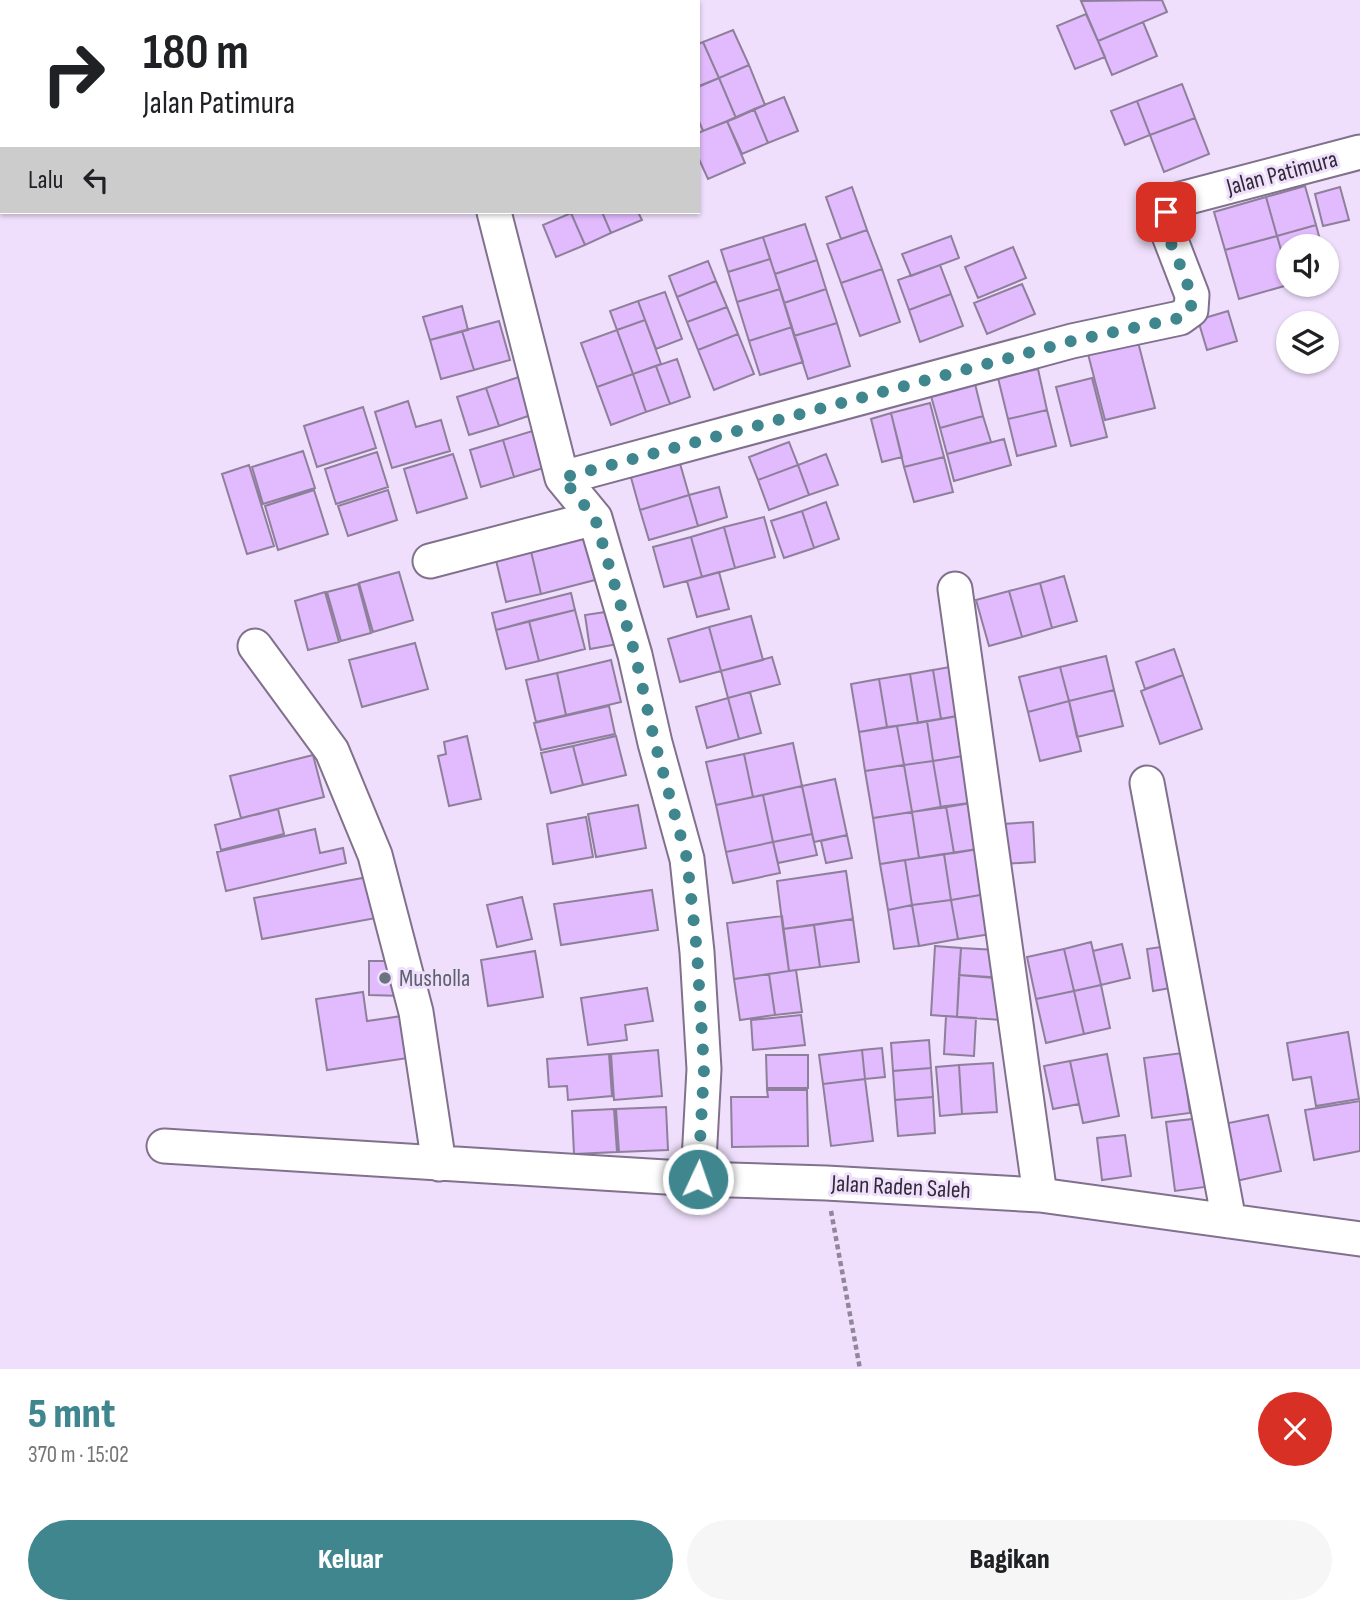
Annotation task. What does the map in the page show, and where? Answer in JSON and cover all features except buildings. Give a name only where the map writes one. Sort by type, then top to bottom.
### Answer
[{"type":"street","name":"Jalan Patimura","points":[[562,478],[1072,341],[1180,318],[1191,310],[1192,295],[1165,225],[1166,212],[1177,200],[1360,152]]},
{"type":"street","points":[[495,214],[562,478],[595,518],[635,654],[655,743],[687,859],[697,952],[704,1069],[698,1179]]},
{"type":"street","points":[[430,561],[595,518]]},
{"type":"street","points":[[955,589],[1040,1195]]},
{"type":"street","points":[[255,646],[332,751],[375,855],[416,1013],[439,1164]]},
{"type":"street","points":[[1147,783],[1229,1221]]},
{"type":"street","name":"Jalan Raden Saleh","points":[[164,1146],[698,1179],[1040,1195],[1360,1239]]},
{"type":"path","points":[[825,1183],[860,1369]]},
{"type":"place","name":"Musholla","points":[[385,978]]},
{"type":"route","points":[[698,1179],[704,1069],[697,952],[687,859],[655,743],[635,654],[595,518],[562,478],[1072,341],[1180,318],[1191,310],[1192,295],[1165,225],[1166,212]]}]
